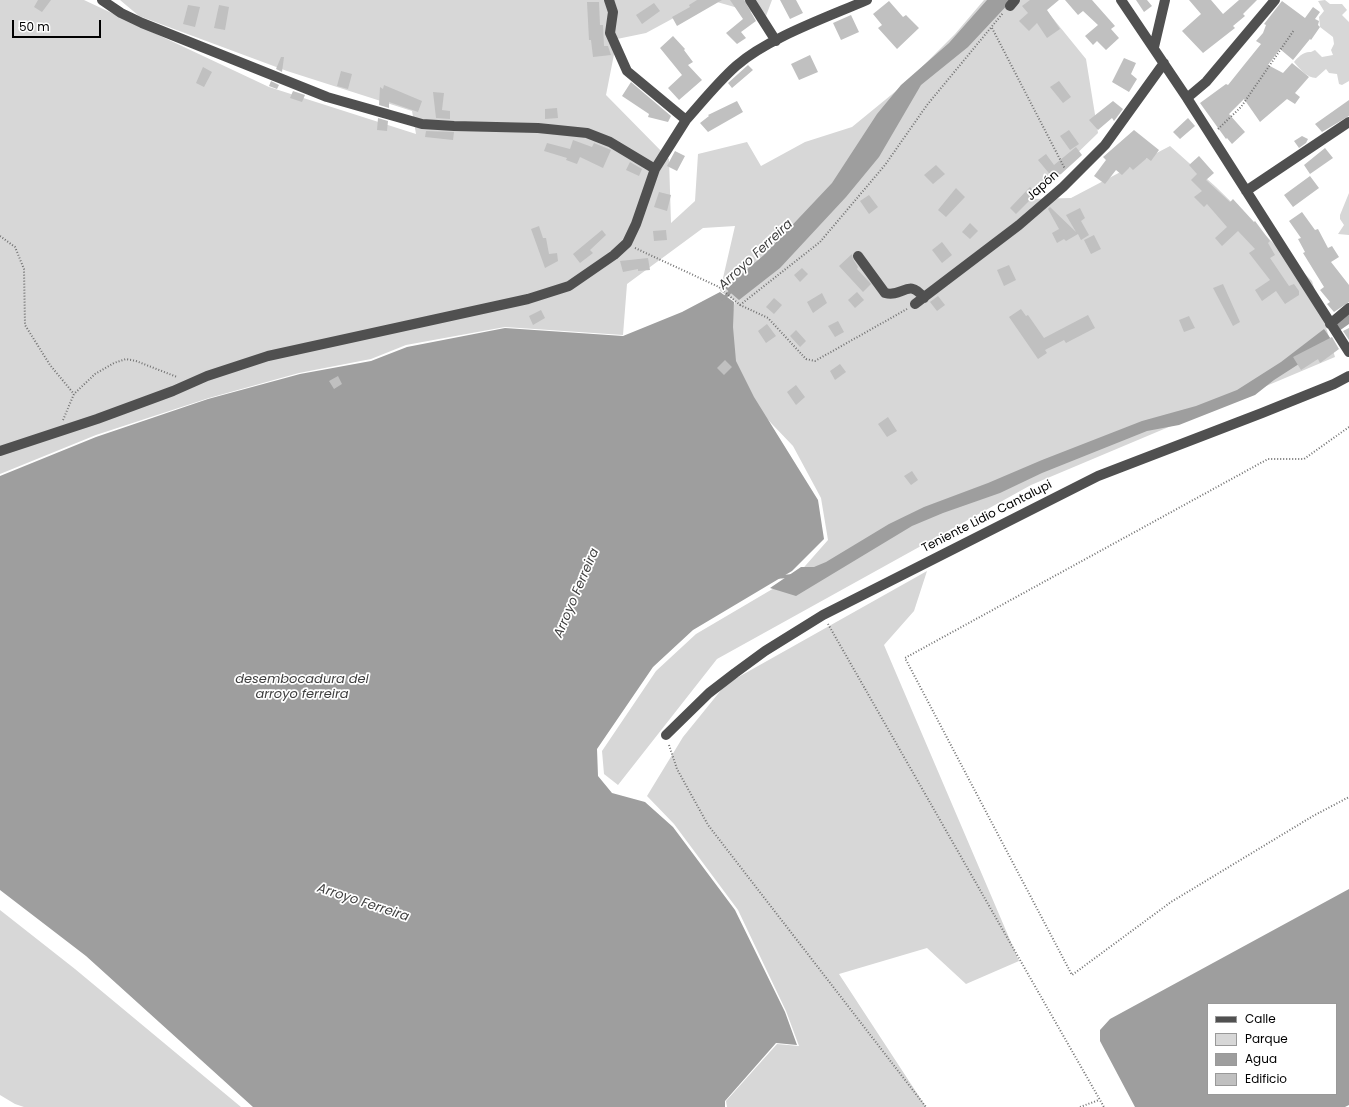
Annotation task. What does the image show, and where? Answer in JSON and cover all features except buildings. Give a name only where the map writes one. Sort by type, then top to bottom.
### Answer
[{"type":"street","points":[[102,0],[121,13],[142,24],[327,97],[422,124],[538,128],[587,133],[610,142],[655,169]]},
{"type":"street","points":[[609,0],[614,12],[610,33],[627,71],[686,120]]},
{"type":"street","points":[[750,0],[776,41]]},
{"type":"street","points":[[0,451],[97,418],[233,366],[268,356],[535,297],[569,286],[614,255],[627,243],[636,224],[655,169],[686,120],[736,66],[759,49],[867,0]]},
{"type":"street","points":[[1121,0],[1187,98],[1349,352]]},
{"type":"street","points":[[1154,48],[1165,0]]},
{"type":"street","points":[[1187,98],[1206,82],[1274,0]]},
{"type":"street","name":"Japón","points":[[920,301],[1019,225],[1105,145],[1164,63]]},
{"type":"street","points":[[1246,191],[1349,122]]},
{"type":"street","points":[[858,256],[885,293],[891,294],[910,287],[918,290],[920,301]]},
{"type":"street","points":[[1330,324],[1349,308]]},
{"type":"street","name":"Teniente Lidio Cantalupi","points":[[666,735],[709,693],[735,673],[765,651],[823,615],[1098,476],[1262,413],[1334,384],[1349,376]]},
{"type":"path","points":[[740,305],[820,242],[885,166],[927,105],[1012,3]]},
{"type":"path","points":[[991,27],[1070,179]]},
{"type":"path","points":[[1211,136],[1241,106],[1294,30]]},
{"type":"path","points":[[0,236],[15,247],[24,269],[25,324],[50,365],[74,394]]},
{"type":"path","points":[[627,243],[640,252],[719,287],[740,305],[768,318],[806,359],[815,361],[920,301]]},
{"type":"path","points":[[59,430],[74,394],[95,374],[114,363],[126,359],[136,361],[191,383]]},
{"type":"path","points":[[1349,427],[1304,459],[1268,458],[905,658],[1072,975],[1171,902],[1313,816],[1349,797]]},
{"type":"path","points":[[823,615],[1104,1107]]},
{"type":"path","points":[[666,735],[677,769],[708,825],[926,1107]]},
{"type":"path","points":[[1080,1107],[1100,1100]]},
{"type":"green space","points":[[0,0],[84,0],[269,87],[416,134],[412,111],[287,71],[139,16],[120,0],[707,0],[646,33],[617,39],[606,95],[669,159],[671,223],[695,201],[698,154],[747,142],[761,166],[805,142],[852,127],[907,82],[955,34],[984,0],[1038,0],[1086,59],[1098,133],[1030,199],[1071,198],[1170,146],[1216,187],[1312,281],[1335,357],[1031,485],[717,659],[618,785],[604,774],[602,751],[656,671],[696,634],[798,574],[828,540],[821,498],[793,446],[750,401],[730,367],[729,327],[735,301],[720,291],[735,226],[703,228],[627,284],[623,335],[505,327],[406,345],[371,359],[299,373],[209,398],[96,435],[0,474]]},
{"type":"green space","points":[[710,0],[772,0],[766,16]]},
{"type":"green space","points":[[1325,0],[1330,4],[1342,4],[1347,10],[1342,15],[1349,22],[1349,81],[1342,85],[1339,84],[1337,74],[1329,73],[1326,69],[1316,78],[1313,78],[1304,73],[1294,62],[1304,53],[1315,50],[1322,57],[1333,55],[1331,50],[1334,44],[1333,37],[1320,27],[1319,17],[1324,11],[1318,1]]},
{"type":"green space","points":[[1349,193],[1349,235],[1338,234],[1344,225],[1340,219],[1340,215]]},
{"type":"green space","points":[[927,571],[914,611],[884,645],[1019,961],[966,984],[927,948],[839,974],[926,1107],[727,1107],[726,1101],[777,1044],[799,1046],[786,1011],[738,910],[674,824],[647,796],[683,737],[726,684]]},
{"type":"green space","points":[[0,910],[75,969],[241,1107],[24,1107],[15,1104],[0,1095]]},
{"type":"water","points":[[987,0],[1012,0],[968,47],[921,85],[879,157],[846,197],[780,268],[739,300],[725,288],[764,255],[832,183],[877,114],[901,85],[949,43]]},
{"type":"water","name":"desembocadura del arroyo ferreira","points":[[720,292],[734,302],[733,327],[736,361],[754,397],[818,500],[824,539],[792,571],[693,630],[653,667],[597,749],[598,776],[612,793],[645,802],[673,827],[735,910],[785,1012],[797,1045],[776,1043],[725,1101],[725,1107],[253,1107],[86,956],[0,890],[0,476],[96,437],[208,399],[300,374],[371,361],[407,347],[505,328],[623,336],[682,312]]},
{"type":"water","points":[[1349,312],[1349,324],[1339,331],[1336,324]]},
{"type":"water","points":[[1324,329],[1333,342],[1274,380],[1255,395],[1179,425],[1147,431],[1042,473],[1000,493],[943,513],[912,526],[796,596],[770,588],[801,567],[814,567],[826,562],[889,524],[924,507],[1142,421],[1196,406],[1237,390],[1281,362]]},
{"type":"water","points":[[1349,889],[1349,1105],[1345,1107],[1135,1107],[1100,1041],[1100,1030],[1110,1019]]},
{"type":"waterway","name":"Arroyo Ferreira","points":[[723,299],[733,289]]},
{"type":"waterway","points":[[778,577],[791,576]]}]
